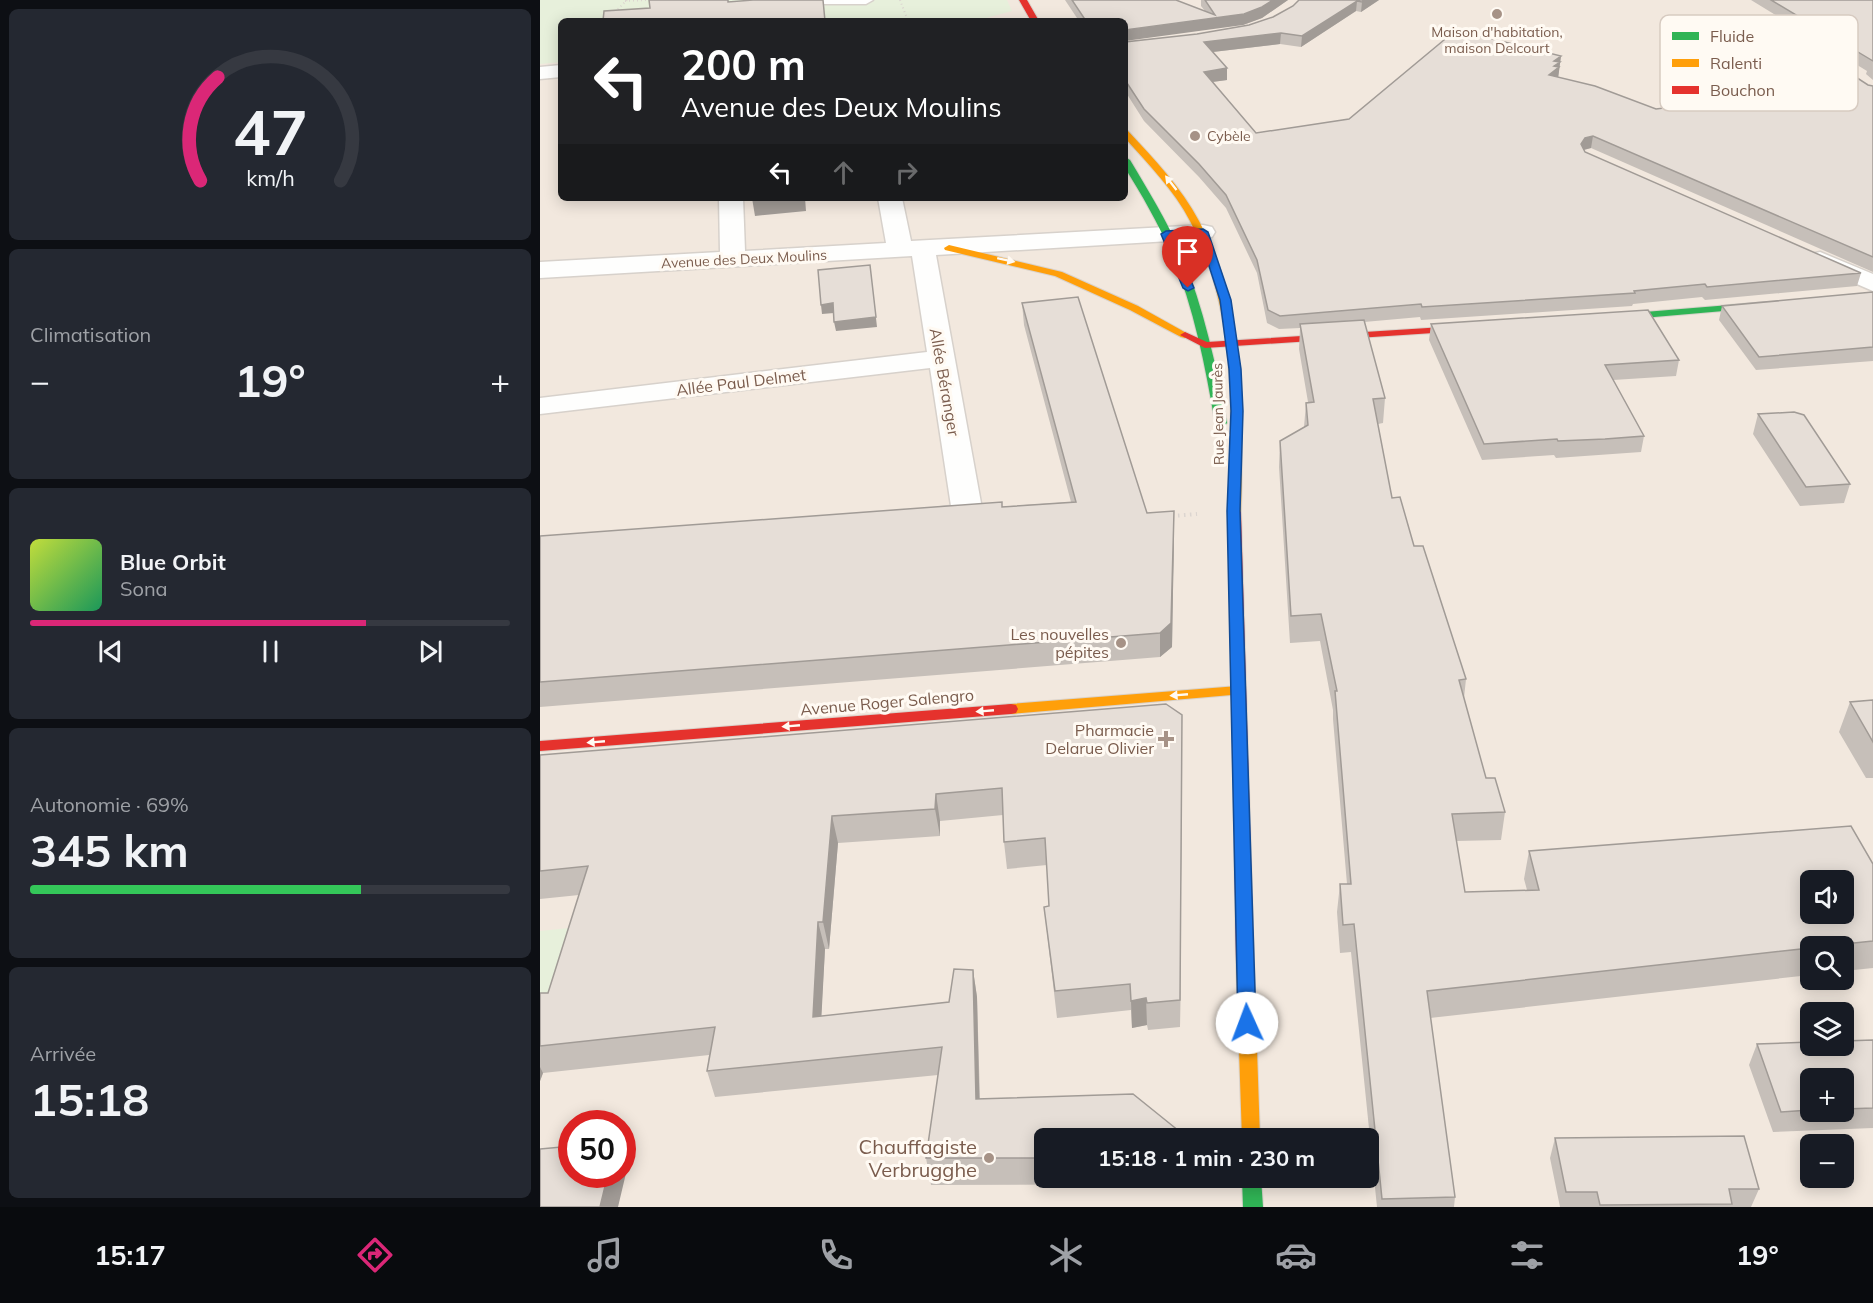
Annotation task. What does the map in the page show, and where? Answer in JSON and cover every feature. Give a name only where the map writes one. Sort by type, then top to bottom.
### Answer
[{"type":"main road","points":[[1023,0],[1033,18]]},
{"type":"main road","name":"Rue Jean Jaurès","points":[[1128,136],[1180,195],[1203,232],[1221,281],[1232,344],[1237,411],[1234,511],[1251,1128]]},
{"type":"main road","name":"Rue Jean Jaurès","points":[[1128,165],[1166,234],[1180,266],[1205,345],[1218,406],[1234,511]]},
{"type":"main road","name":"Avenue des Deux Moulins","points":[[924,249],[1036,267],[1082,283],[1205,345]]},
{"type":"main road","points":[[1596,319],[1777,304]]},
{"type":"main road","points":[[1205,345],[1490,327]]},
{"type":"main road","name":"Avenue Roger Salengro","points":[[540,746],[1238,691]]},
{"type":"main road","points":[[1252,1188],[1252,1207]]},
{"type":"street","points":[[540,73],[558,71]]},
{"type":"street","points":[[731,201],[733,259]]},
{"type":"street","name":"Allée Béranger","points":[[892,201],[924,249],[968,514],[908,519]]},
{"type":"street","name":"Avenue des Deux Moulins","points":[[541,275],[733,259],[1203,232]]},
{"type":"street","points":[[1797,249],[1869,291]]},
{"type":"street","name":"Allée Paul Delmet","points":[[540,406],[941,359]]},
{"type":"lane","points":[[796,0],[866,0]]},
{"type":"path","points":[[610,15],[626,1],[646,0]]},
{"type":"path","points":[[900,0],[907,18]]},
{"type":"path","points":[[1163,517],[1234,511]]},
{"type":"shaded area","points":[[540,0],[1873,0],[1873,1207],[540,1207]]},
{"type":"green space","points":[[540,0],[1007,0],[1012,11],[986,18],[558,18],[558,62],[540,64]]},
{"type":"green space","points":[[579,927],[540,1048],[540,931]]},
{"type":"building","points":[[649,0],[728,0],[728,2],[823,0],[825,18],[603,18],[604,11],[650,8]]},
{"type":"building","points":[[1072,0],[1176,0],[1215,15],[1205,0],[1273,0],[1244,14],[1128,30],[1128,18],[1084,18]]},
{"type":"building","points":[[1299,0],[1364,0],[1357,1],[1302,36],[1281,33],[1204,42],[1227,68],[1204,72],[1256,133],[1349,119],[1456,30],[1561,56],[1554,61],[1560,62],[1554,66],[1559,67],[1549,75],[1595,86],[1660,109],[1660,111],[1858,111],[1858,78],[1873,86],[1873,257],[1593,136],[1585,138],[1581,144],[1585,152],[1861,273],[1707,287],[1705,284],[1634,291],[1635,293],[1422,307],[1421,304],[1280,316],[1268,310],[1257,260],[1226,195],[1199,164],[1144,109],[1128,85],[1128,42],[1197,34],[1249,25],[1273,17]]},
{"type":"building","points":[[1771,0],[1873,0],[1873,61],[1858,52],[1858,15],[1796,15]]},
{"type":"building","points":[[870,265],[876,317],[834,322],[833,303],[821,305],[818,270]]},
{"type":"building","points":[[1873,292],[1873,347],[1759,357],[1722,306]]},
{"type":"building","points":[[1078,297],[1147,513],[1174,511],[1171,623],[1160,633],[540,682],[540,536],[1002,502],[1002,507],[1076,502],[1022,303]]},
{"type":"building","points":[[1648,310],[1679,360],[1605,365],[1644,436],[1605,439],[1558,441],[1557,439],[1484,444],[1431,324]]},
{"type":"building","points":[[1364,320],[1385,398],[1373,399],[1392,498],[1400,497],[1414,546],[1423,546],[1466,679],[1459,680],[1486,778],[1495,778],[1505,812],[1452,814],[1465,892],[1539,890],[1529,851],[1851,826],[1873,864],[1873,941],[1854,943],[1854,936],[1800,936],[1800,949],[1427,991],[1455,1197],[1382,1199],[1379,1128],[1375,1128],[1354,924],[1343,925],[1340,884],[1351,884],[1335,691],[1337,691],[1321,614],[1291,616],[1280,441],[1308,425],[1306,403],[1314,402],[1300,324]]},
{"type":"building","points":[[1794,412],[1804,415],[1850,484],[1806,487],[1758,414]]},
{"type":"building","points":[[1873,700],[1873,742],[1850,702]]},
{"type":"building","points":[[1166,704],[1182,715],[1180,1000],[1147,1003],[1146,998],[1131,1001],[1130,984],[1055,991],[1044,907],[1049,906],[1045,838],[1004,842],[1002,788],[936,794],[935,809],[832,816],[823,922],[818,922],[813,1017],[949,1002],[954,969],[973,970],[976,1099],[1133,1094],[1175,1128],[1034,1128],[1034,1158],[926,1158],[942,1047],[707,1071],[715,1027],[540,1046],[540,993],[548,993],[588,866],[540,871],[540,755]]},
{"type":"building","points":[[1873,1040],[1873,1108],[1854,1109],[1854,1068],[1800,1068],[1800,1111],[1781,1112],[1757,1044],[1800,1042],[1800,1056],[1854,1056],[1854,1041]]},
{"type":"building","points":[[1744,1136],[1759,1189],[1729,1189],[1732,1204],[1600,1205],[1597,1192],[1566,1192],[1555,1138]]},
{"type":"building","points":[[558,1147],[558,1188],[605,1188],[600,1207],[540,1207],[540,1149]]},
{"type":"traffic: fast","points":[[1128,165],[1165,230],[1184,274],[1203,337],[1221,423]]},
{"type":"traffic: fast","points":[[1608,318],[1766,305]]},
{"type":"traffic: fast","points":[[1252,1188],[1253,1207]]},
{"type":"traffic: slow","points":[[1128,136],[1165,176],[1194,219],[1214,263],[1227,308],[1234,355],[1237,404],[1235,512]]},
{"type":"traffic: slow","points":[[949,248],[1058,274],[1134,308],[1185,335]]},
{"type":"traffic: slow","points":[[1011,709],[1238,691]]},
{"type":"traffic: slow","points":[[1245,961],[1251,1128]]},
{"type":"traffic: jam","points":[[1023,0],[1033,18]]},
{"type":"traffic: jam","points":[[1185,335],[1205,345],[1475,328]]},
{"type":"traffic: jam","points":[[1235,512],[1245,961]]},
{"type":"traffic: jam","points":[[540,746],[1011,709]]},
{"type":"place","name":"Maison d'habitation, maison Delcourt","points":[[1497,14]]},
{"type":"place","name":"Cybèle","points":[[1195,136]]},
{"type":"place","name":"Les nouvelles pépites","points":[[1121,643]]},
{"type":"place","name":"Pharmacie Delarue Olivier","points":[[1166,739]]},
{"type":"place","name":"Chauffagiste Verbrugghe","points":[[989,1158]]},
{"type":"route","points":[[1188,288],[1166,234],[1203,232],[1226,300],[1235,369],[1237,411],[1234,511],[1247,1023]]}]
